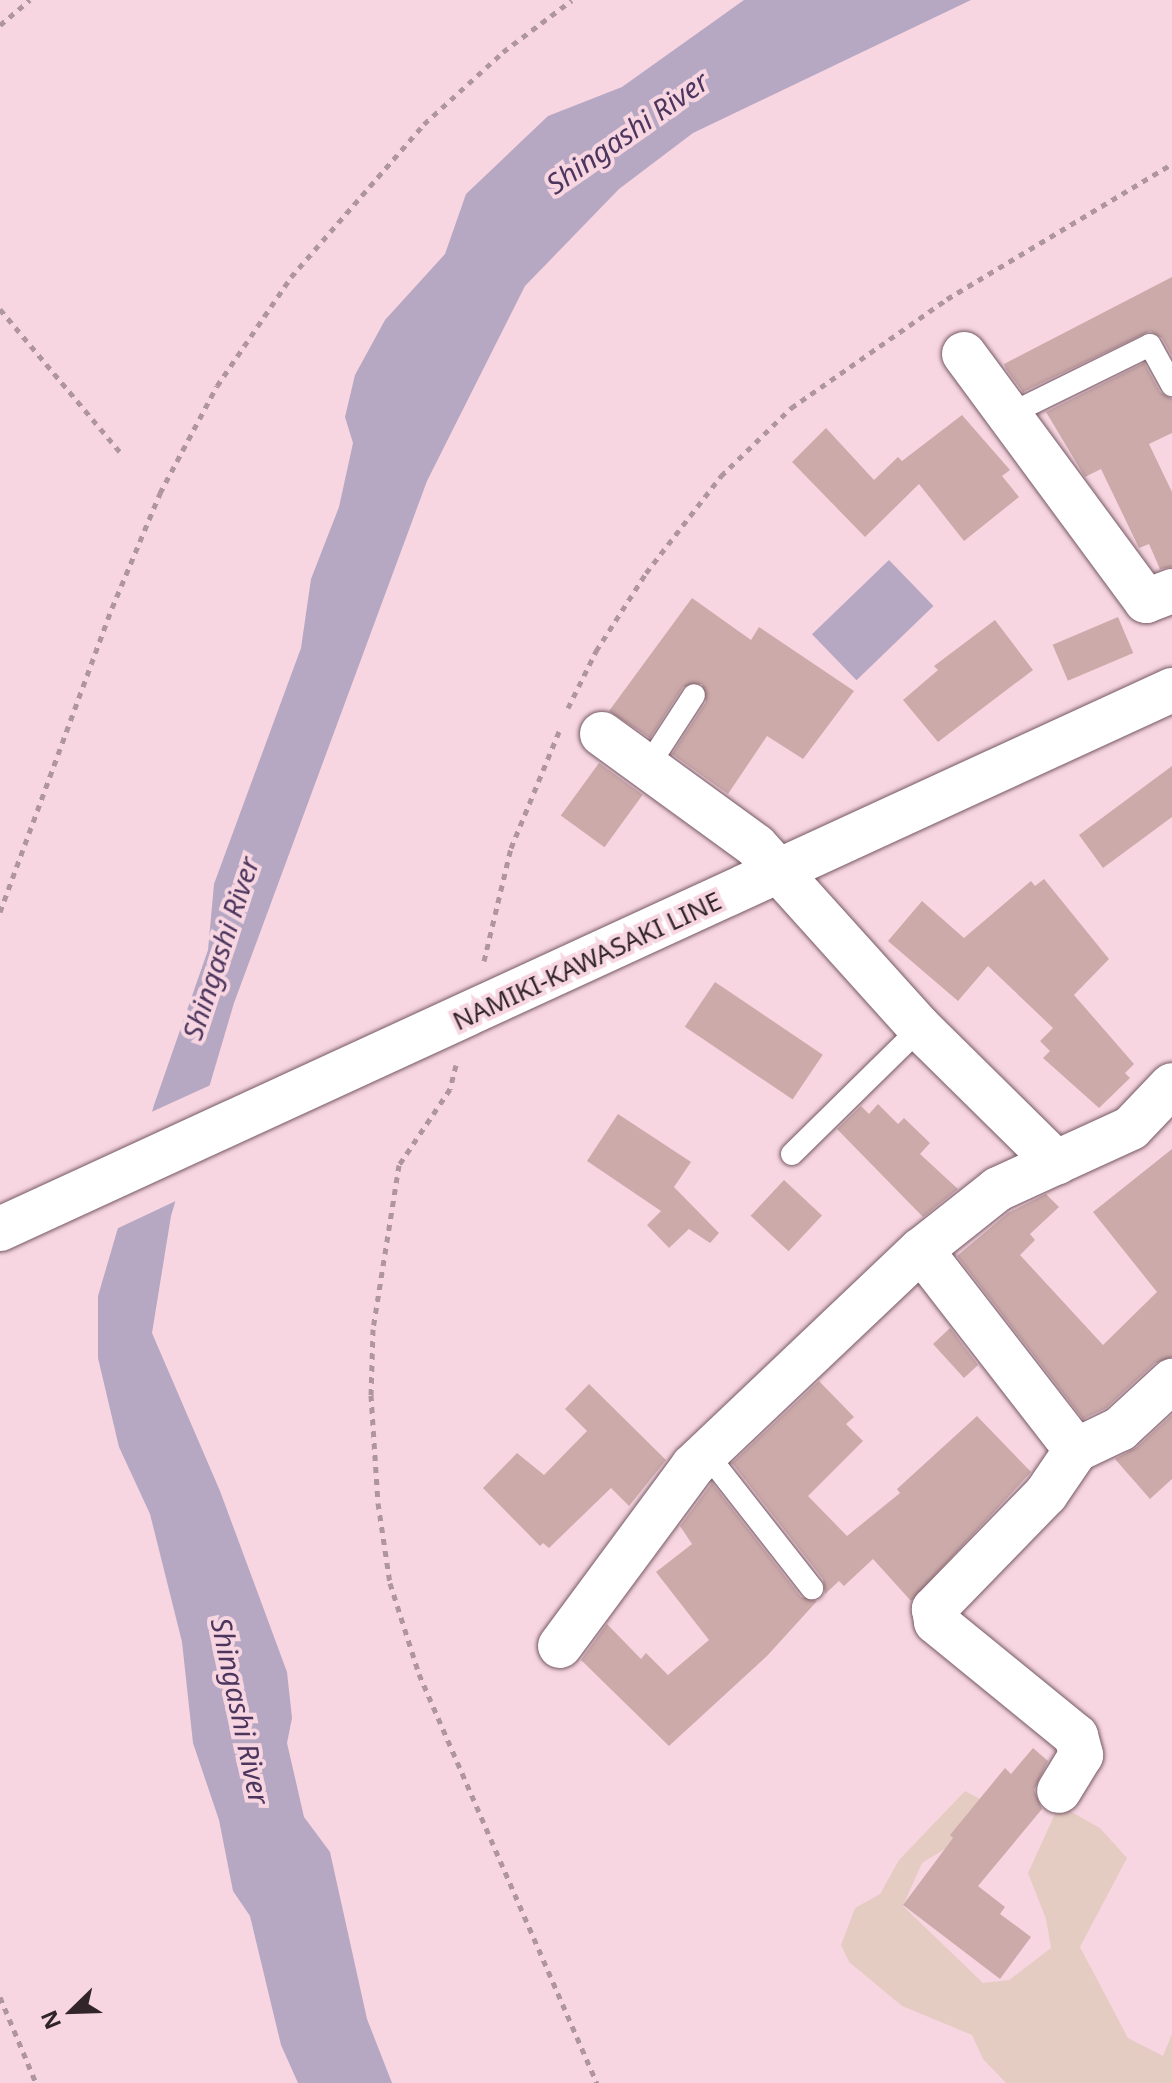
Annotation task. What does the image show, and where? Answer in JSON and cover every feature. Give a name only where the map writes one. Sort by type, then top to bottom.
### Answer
[{"type":"street","points":[[964,354],[1146,601],[1172,591]]},
{"type":"street","name":"NAMIKI-KAWASAKI LINE","points":[[0,1229],[447,1045],[780,870],[1172,690]]},
{"type":"street","points":[[602,734],[646,769],[756,846],[920,1028],[1057,1163]]},
{"type":"street","points":[[560,1646],[706,1453],[921,1250],[998,1189],[1131,1128],[1172,1085]]},
{"type":"street","points":[[921,1250],[1076,1450]]},
{"type":"street","points":[[1059,1791],[1081,1755],[1076,1736],[936,1622],[934,1609],[1046,1494],[1076,1450],[1120,1429],[1172,1381]]},
{"type":"lane","points":[[1008,415],[1150,345],[1172,385]]},
{"type":"lane","points":[[646,769],[694,695]]},
{"type":"lane","points":[[792,1154],[920,1028]]},
{"type":"lane","points":[[706,1453],[812,1588]]},
{"type":"path","points":[[0,25],[30,0]]},
{"type":"path","points":[[0,912],[112,608],[160,493],[217,386],[291,277],[424,124],[503,52],[572,0]]},
{"type":"path","points":[[481,970],[511,848],[583,677],[646,573],[721,476],[791,408],[862,354],[1172,164]]},
{"type":"path","points":[[0,309],[121,453]]},
{"type":"path","points":[[447,1045],[450,1089],[399,1165],[373,1329],[371,1395],[378,1503],[390,1583],[419,1674],[597,2083]]},
{"type":"path","points":[[0,1997],[36,2083]]},
{"type":"shaded area","points":[[965,1791],[980,1799],[956,1842],[922,1863],[903,1906],[983,1983],[1009,1980],[1051,1948],[1046,1919],[1028,1873],[1059,1805],[1100,1828],[1127,1858],[1080,1947],[1128,2038],[1163,2056],[1172,2034],[1172,2083],[1006,2083],[983,2059],[972,2035],[902,2006],[849,1962],[841,1945],[855,1908],[880,1894],[899,1860]]},
{"type":"water","name":"Shingashi River","points":[[744,0],[971,0],[693,133],[619,189],[525,286],[427,481],[234,1003],[171,1216],[152,1333],[220,1491],[287,1672],[292,1718],[287,1743],[304,1817],[330,1852],[367,2019],[392,2083],[298,2083],[281,2045],[250,1916],[233,1891],[219,1820],[193,1743],[182,1642],[150,1514],[119,1447],[98,1358],[98,1296],[154,1105],[208,950],[214,884],[301,648],[311,579],[339,507],[353,443],[345,417],[355,375],[385,320],[445,254],[466,194],[548,116],[622,87]]},
{"type":"water","points":[[889,560],[933,606],[856,680],[812,634]]},
{"type":"pier","points":[[215,1083],[180,1199],[112,1231],[147,1114]]},
{"type":"building","points":[[1172,277],[1172,356],[1162,338],[1150,331],[1023,392],[1006,369],[1004,364]]},
{"type":"building","points":[[1144,363],[1160,392],[1172,399],[1172,433],[1149,444],[1172,492],[1172,567],[1160,569],[1149,544],[1139,548],[1101,469],[1085,477],[1046,412]]},
{"type":"building","points":[[962,415],[1010,470],[1002,476],[1019,497],[964,541],[919,484],[865,537],[792,462],[826,428],[874,480],[898,457],[902,461]]},
{"type":"building","points":[[692,598],[751,640],[759,627],[854,691],[803,759],[767,736],[728,794],[672,754],[706,702],[702,684],[683,687],[650,738],[609,711]]},
{"type":"building","points":[[1118,617],[1133,653],[1068,681],[1053,645]]},
{"type":"building","points":[[995,620],[1033,670],[938,742],[903,700],[938,670],[934,666]]},
{"type":"building","points":[[599,763],[643,795],[604,847],[561,816]]},
{"type":"building","points":[[1172,766],[1172,817],[1103,868],[1079,835]]},
{"type":"building","points":[[1044,879],[1109,959],[1074,995],[1134,1064],[1125,1073],[1130,1078],[1099,1108],[1043,1058],[1050,1051],[1040,1041],[1053,1028],[988,966],[958,1001],[888,941],[922,901],[964,938],[1031,881],[1035,886]]},
{"type":"building","points":[[715,982],[823,1055],[793,1099],[685,1027]]},
{"type":"building","points":[[878,1104],[898,1124],[904,1118],[930,1143],[920,1154],[958,1189],[923,1217],[837,1129],[861,1106],[869,1114]]},
{"type":"building","points":[[618,1114],[691,1162],[674,1187],[719,1233],[710,1243],[689,1229],[669,1248],[647,1225],[661,1211],[587,1161]]},
{"type":"building","points":[[1172,1149],[1172,1357],[1155,1363],[1106,1408],[1083,1419],[957,1256],[1008,1213],[1046,1194],[1059,1207],[1030,1234],[1035,1240],[1020,1255],[1103,1345],[1157,1292],[1093,1212]]},
{"type":"building","points":[[784,1180],[822,1215],[789,1251],[751,1216]]},
{"type":"building","points":[[950,1328],[978,1365],[964,1378],[933,1344]]},
{"type":"building","points":[[819,1381],[854,1417],[846,1424],[863,1441],[808,1496],[847,1536],[900,1493],[897,1489],[977,1416],[1031,1472],[911,1601],[873,1559],[844,1586],[839,1581],[825,1594],[823,1579],[732,1463]]},
{"type":"building","points":[[589,1384],[666,1460],[629,1506],[611,1488],[549,1548],[543,1543],[540,1546],[483,1488],[517,1453],[544,1475],[587,1431],[565,1409]]},
{"type":"building","points":[[1172,1415],[1172,1479],[1150,1499],[1115,1459],[1137,1447]]},
{"type":"building","points":[[712,1483],[801,1597],[817,1601],[767,1656],[669,1746],[581,1660],[607,1624],[641,1659],[646,1653],[668,1675],[709,1640],[656,1572],[692,1544],[680,1526]]},
{"type":"building","points":[[1033,1748],[1048,1761],[1034,1790],[1042,1809],[978,1886],[1005,1907],[1000,1914],[1031,1937],[1000,1979],[903,1905],[953,1838],[950,1835],[1005,1768],[1011,1774]]}]
